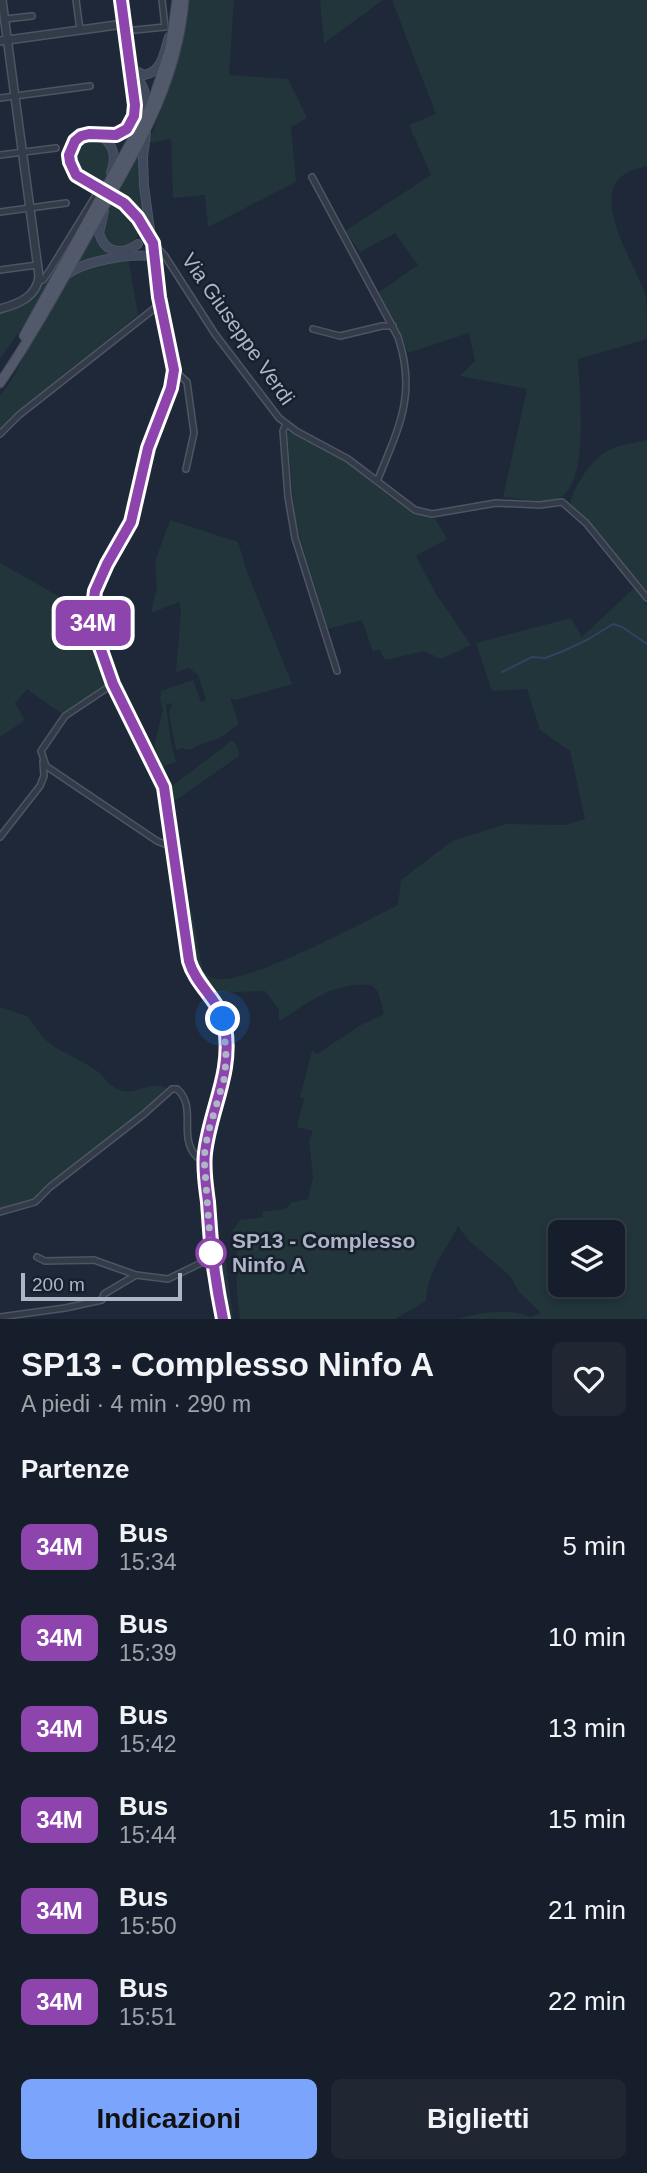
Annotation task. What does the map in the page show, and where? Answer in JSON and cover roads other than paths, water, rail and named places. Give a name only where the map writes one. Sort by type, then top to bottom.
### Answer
[{"type":"main road","points":[[121,0],[135,111],[131,123],[127,129],[116,135],[81,136],[75,141],[69,155],[76,175],[132,211],[153,243]]},
{"type":"main road","points":[[0,383],[65,276],[151,106],[162,79],[176,18],[177,0]]},
{"type":"main road","points":[[0,373],[105,194],[146,131],[173,64],[184,0]]},
{"type":"main road","points":[[131,69],[148,75],[160,66],[176,18]]},
{"type":"main road","points":[[125,154],[146,95],[143,85],[131,69]]},
{"type":"main road","points":[[146,131],[143,157],[154,257],[160,304],[174,370],[171,388],[148,448],[131,522],[107,564],[92,603],[94,630],[113,684],[164,787],[191,970],[220,1011],[225,1029],[225,1076],[208,1133],[204,1157],[212,1260],[223,1319]]},
{"type":"main road","points":[[99,134],[110,143],[115,156],[99,228],[102,242],[109,249],[119,252],[138,244]]},
{"type":"main road","points":[[129,254],[138,244],[144,227]]},
{"type":"main road","points":[[65,276],[74,270],[129,254],[154,257]]},
{"type":"street","points":[[0,309],[30,295],[38,281],[15,96],[4,41],[2,0]]},
{"type":"street","points":[[76,0],[80,30]]},
{"type":"street","points":[[4,41],[80,30],[165,27],[162,0]]},
{"type":"street","points":[[5,19],[32,16]]},
{"type":"street","points":[[0,98],[90,86]]},
{"type":"street","points":[[0,155],[56,148]]},
{"type":"street","points":[[312,177],[393,326],[404,353],[407,394],[394,440],[378,480]]},
{"type":"street","points":[[38,281],[43,280],[66,242],[105,194]]},
{"type":"street","points":[[0,212],[66,203]]},
{"type":"street","name":"Via Giuseppe Verdi","points":[[153,243],[242,372],[286,424],[348,459],[415,510],[432,514],[496,503],[540,505],[562,502],[586,523],[647,598]]},
{"type":"street","points":[[154,257],[164,256]]},
{"type":"street","points":[[0,270],[37,265]]},
{"type":"street","points":[[0,434],[19,415],[160,304]]},
{"type":"street","points":[[313,329],[340,336],[393,326]]},
{"type":"street","points":[[174,370],[187,382],[194,433],[186,470]]},
{"type":"street","points":[[286,424],[283,431],[286,471],[295,538],[337,671]]},
{"type":"street","points":[[0,837],[40,786],[44,776],[41,751],[65,716],[113,684]]},
{"type":"street","points":[[43,762],[157,841],[174,848]]},
{"type":"street","points":[[0,1212],[35,1202],[172,1089],[177,1089],[186,1101],[186,1136],[190,1150],[197,1157],[204,1157]]},
{"type":"street","points":[[37,1256],[45,1261],[94,1259],[136,1275],[168,1279],[212,1260]]},
{"type":"street","points":[[0,1317],[102,1300],[104,1294],[136,1275]]},
{"type":"waterway","points":[[502,672],[532,657],[545,658],[561,652],[613,624],[647,644]]},
{"type":"place","name":"SP13 - Complesso Ninfo A","points":[[211,1253]]}]
